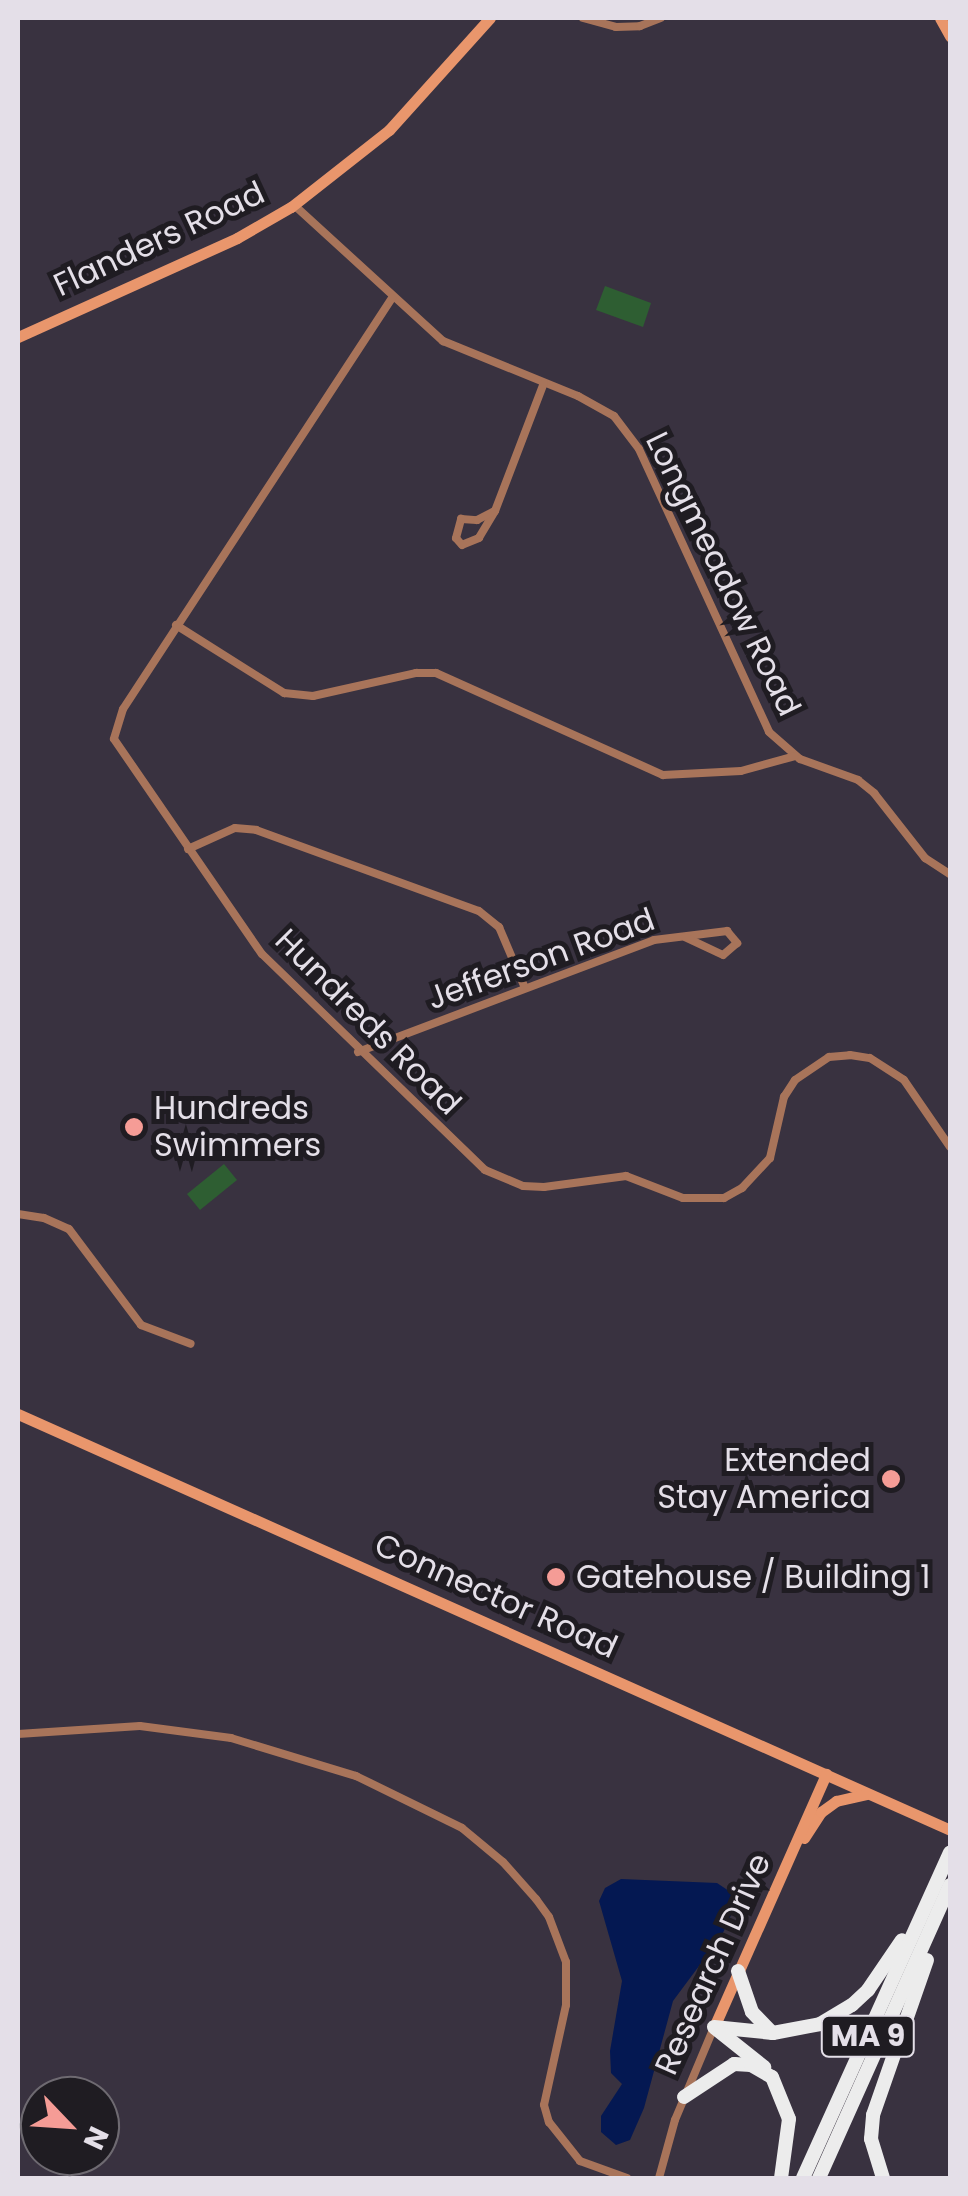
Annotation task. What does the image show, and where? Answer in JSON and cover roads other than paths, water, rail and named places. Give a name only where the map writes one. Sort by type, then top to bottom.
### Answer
[{"type":"highway","name":"MA 9","points":[[803,2178],[950,1853]]},
{"type":"highway","name":"MA 9","points":[[819,2178],[950,1885]]},
{"type":"highway","points":[[714,2028],[773,2033],[820,2024],[852,2006],[886,1967],[915,1913],[932,1894]]},
{"type":"highway","points":[[883,2178],[871,2140],[873,2115],[932,1948],[934,1924]]},
{"type":"highway","points":[[738,1970],[752,2012],[773,2033]]},
{"type":"highway","points":[[714,2028],[772,2077],[788,2119],[781,2178]]},
{"type":"highway","points":[[684,2096],[734,2064],[751,2065],[772,2077]]},
{"type":"street","name":"Flanders Road","points":[[18,338],[237,238],[294,205],[399,120],[490,18]]},
{"type":"street","points":[[583,18],[616,27],[640,26],[661,18]]},
{"type":"street","points":[[940,18],[950,36]]},
{"type":"street","name":"Longmeadow Road","points":[[294,205],[443,341],[596,404],[628,432],[769,732],[795,756],[858,780],[874,793],[925,858],[950,874]]},
{"type":"street","name":"Hundreds Road","points":[[392,298],[123,709],[114,738],[262,954],[468,1158],[523,1186],[626,1176],[683,1198],[724,1198],[742,1188],[770,1158],[784,1098],[795,1080],[829,1058],[850,1055],[889,1066],[904,1080],[950,1147]]},
{"type":"street","points":[[495,510],[485,518],[461,520],[456,538],[462,545],[479,538],[495,510],[544,382]]},
{"type":"street","points":[[176,626],[284,693],[313,696],[416,673],[436,674],[674,777],[741,771],[795,756]]},
{"type":"street","points":[[188,849],[235,828],[256,830],[479,911],[499,927],[526,988]]},
{"type":"street","name":"Jefferson Road","points":[[358,1052],[654,940],[726,931],[737,943],[724,955],[685,937]]},
{"type":"street","points":[[18,1214],[69,1229],[141,1325],[191,1344]]},
{"type":"street","name":"Connector Road","points":[[18,1414],[950,1830]]},
{"type":"street","points":[[18,1734],[63,1728],[140,1726],[231,1738],[356,1776],[462,1828],[503,1862],[536,1898],[549,1917],[566,1962],[566,2005],[544,2104],[548,2122],[580,2161],[627,2178]]},
{"type":"street","name":"Research Drive","points":[[659,2178],[663,2154],[684,2096],[826,1774]]},
{"type":"street","points":[[788,1862],[820,1812],[836,1801],[868,1793]]},
{"type":"place","name":"Hundreds Swimmers","points":[[134,1127]]},
{"type":"place","name":"Extended Stay America","points":[[891,1479]]},
{"type":"place","name":"Gatehouse / Building 1","points":[[556,1577]]}]
